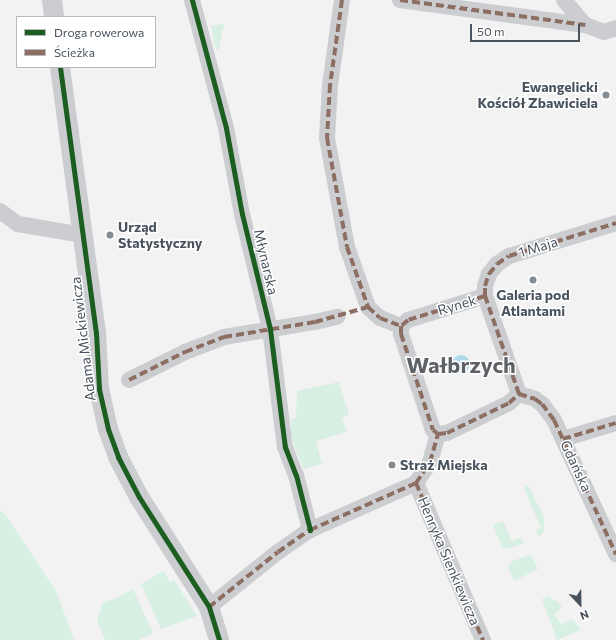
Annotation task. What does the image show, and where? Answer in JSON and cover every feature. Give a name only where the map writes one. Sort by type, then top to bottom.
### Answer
[{"type":"street","points":[[52,0],[54,16]]},
{"type":"street","name":"Młynarska","points":[[192,0],[226,128],[242,214],[270,329],[285,447],[298,482],[310,530]]},
{"type":"street","points":[[342,0],[330,85],[327,138],[349,254],[368,307],[380,318],[401,326],[401,334],[433,430],[438,434],[447,433],[509,403],[519,394]]},
{"type":"street","points":[[400,0],[585,25],[604,32],[616,28]]},
{"type":"street","points":[[564,0],[585,25]]},
{"type":"street","name":"Adama Mickiewicza","points":[[60,68],[96,333],[100,389],[108,429],[118,457],[139,497],[209,607],[219,640]]},
{"type":"street","points":[[0,211],[18,224],[83,235]]},
{"type":"street","name":"1 Maja","points":[[485,296],[489,274],[497,264],[509,256],[616,223]]},
{"type":"street","name":"Rynek","points":[[401,326],[408,320],[485,296],[519,394]]},
{"type":"street","points":[[129,380],[206,343],[224,337],[337,317]]},
{"type":"street","name":"Gdańska","points":[[519,394],[535,399],[542,404],[554,420],[616,554]]},
{"type":"street","points":[[564,439],[616,423]]},
{"type":"street","points":[[209,607],[278,552],[310,530],[416,483],[430,462],[438,434]]},
{"type":"street","name":"Henryka Sienkiewicza","points":[[416,483],[483,640]]},
{"type":"green space","points":[[224,24],[219,49],[216,50],[211,26]]},
{"type":"green space","points":[[339,382],[349,415],[342,418],[347,432],[316,441],[322,464],[304,469],[295,448],[291,433],[291,419],[296,418],[297,391]]},
{"type":"green space","points":[[528,485],[544,517],[544,531],[539,537],[536,530],[541,528],[524,488]]},
{"type":"green space","points":[[0,510],[6,515],[57,593],[74,640],[0,640]]},
{"type":"green space","points":[[503,521],[512,541],[521,537],[524,543],[508,549],[502,547],[493,525]]},
{"type":"green space","points":[[529,555],[532,556],[538,569],[514,581],[508,568],[510,562]]},
{"type":"green space","points":[[164,571],[170,582],[174,580],[197,616],[161,629],[141,584]]},
{"type":"green space","points":[[133,589],[153,633],[138,640],[105,640],[97,620],[103,602],[117,598]]},
{"type":"green space","points":[[548,596],[554,601],[556,600],[562,607],[554,615],[562,625],[572,619],[581,630],[557,640],[542,599]]},
{"type":"water","points":[[457,355],[465,355],[470,360],[468,371],[465,373],[457,373],[452,368],[452,360]]},
{"type":"marked path","points":[[342,0],[330,85],[327,138],[347,247],[368,307],[380,318],[401,326]]},
{"type":"marked path","points":[[400,0],[585,25]]},
{"type":"marked path","points":[[519,394],[485,296],[485,286],[489,274],[497,264],[509,256],[616,223]]},
{"type":"marked path","points":[[485,296],[408,320],[401,326],[401,334],[433,430],[438,434],[447,433],[509,403],[519,394]]},
{"type":"marked path","points":[[129,380],[185,352],[224,337],[315,322],[368,307]]},
{"type":"marked path","points":[[519,394],[535,399],[542,404],[554,420],[616,554]]},
{"type":"marked path","points":[[563,439],[616,423]]},
{"type":"marked path","points":[[209,607],[278,552],[310,530],[416,483],[430,462],[438,434]]},
{"type":"marked path","points":[[416,483],[483,640]]},
{"type":"cycle path","points":[[192,0],[226,128],[242,214],[270,329],[285,447],[296,475],[310,530]]},
{"type":"cycle path","points":[[60,68],[96,333],[99,389],[108,429],[118,457],[139,497],[209,607],[219,640]]},
{"type":"place","name":"Ewangelicki Kościół Zbawiciela","points":[[606,95]]},
{"type":"place","name":"Urząd Statystyczny","points":[[110,235]]},
{"type":"place","name":"Galeria pod Atlantami","points":[[533,280]]},
{"type":"place","name":"Straż Miejska","points":[[392,465]]},
{"type":"district","name":"Wałbrzych","points":[[461,365]]}]
